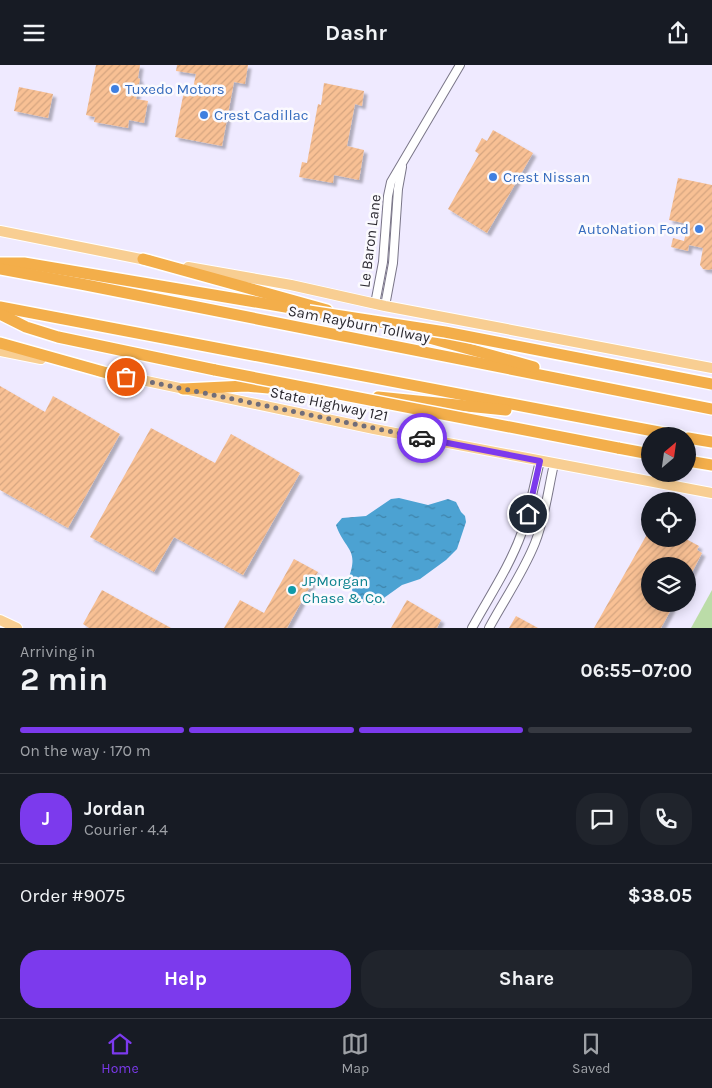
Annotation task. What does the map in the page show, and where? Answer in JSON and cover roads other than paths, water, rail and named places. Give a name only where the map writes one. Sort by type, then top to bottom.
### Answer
[{"type":"highway","points":[[143,259],[620,391]]},
{"type":"highway","points":[[0,263],[24,263],[445,332],[712,384]]},
{"type":"highway","name":"Sam Rayburn Tollway","points":[[0,269],[712,409]]},
{"type":"highway","points":[[0,307],[641,429]]},
{"type":"highway","points":[[0,314],[26,327],[58,337],[215,370],[641,452]]},
{"type":"highway","points":[[0,343],[107,373]]},
{"type":"highway","points":[[183,389],[246,386],[580,417]]},
{"type":"highway","points":[[696,439],[712,442]]},
{"type":"highway","points":[[696,463],[712,466]]},
{"type":"main road","points":[[0,231],[291,285],[380,305],[712,368]]},
{"type":"main road","name":"State Highway 121","points":[[0,351],[374,429],[712,493]]},
{"type":"main road","points":[[0,620],[17,628]]},
{"type":"street","name":"Le Baron Lane","points":[[380,305],[393,263],[399,179],[408,155],[460,65]]},
{"type":"street","points":[[472,628],[514,552],[522,533],[540,461]]},
{"type":"street","points":[[489,628],[527,561],[536,540],[554,463]]},
{"type":"street","points":[[494,587],[507,595]]},
{"type":"water","points":[[399,498],[428,505],[448,499],[456,502],[465,516],[466,522],[457,549],[446,560],[420,579],[402,585],[374,605],[363,602],[356,597],[350,586],[348,580],[352,555],[336,525],[342,518],[366,516],[391,499]]},
{"type":"place","name":"Tuxedo Motors","points":[[115,89]]},
{"type":"place","name":"Crest Cadillac","points":[[204,115]]},
{"type":"place","name":"Crest Nissan","points":[[493,177]]},
{"type":"place","name":"AutoNation Ford","points":[[699,229]]},
{"type":"place","name":"JPMorgan Chase & Co.","points":[[292,590]]}]
